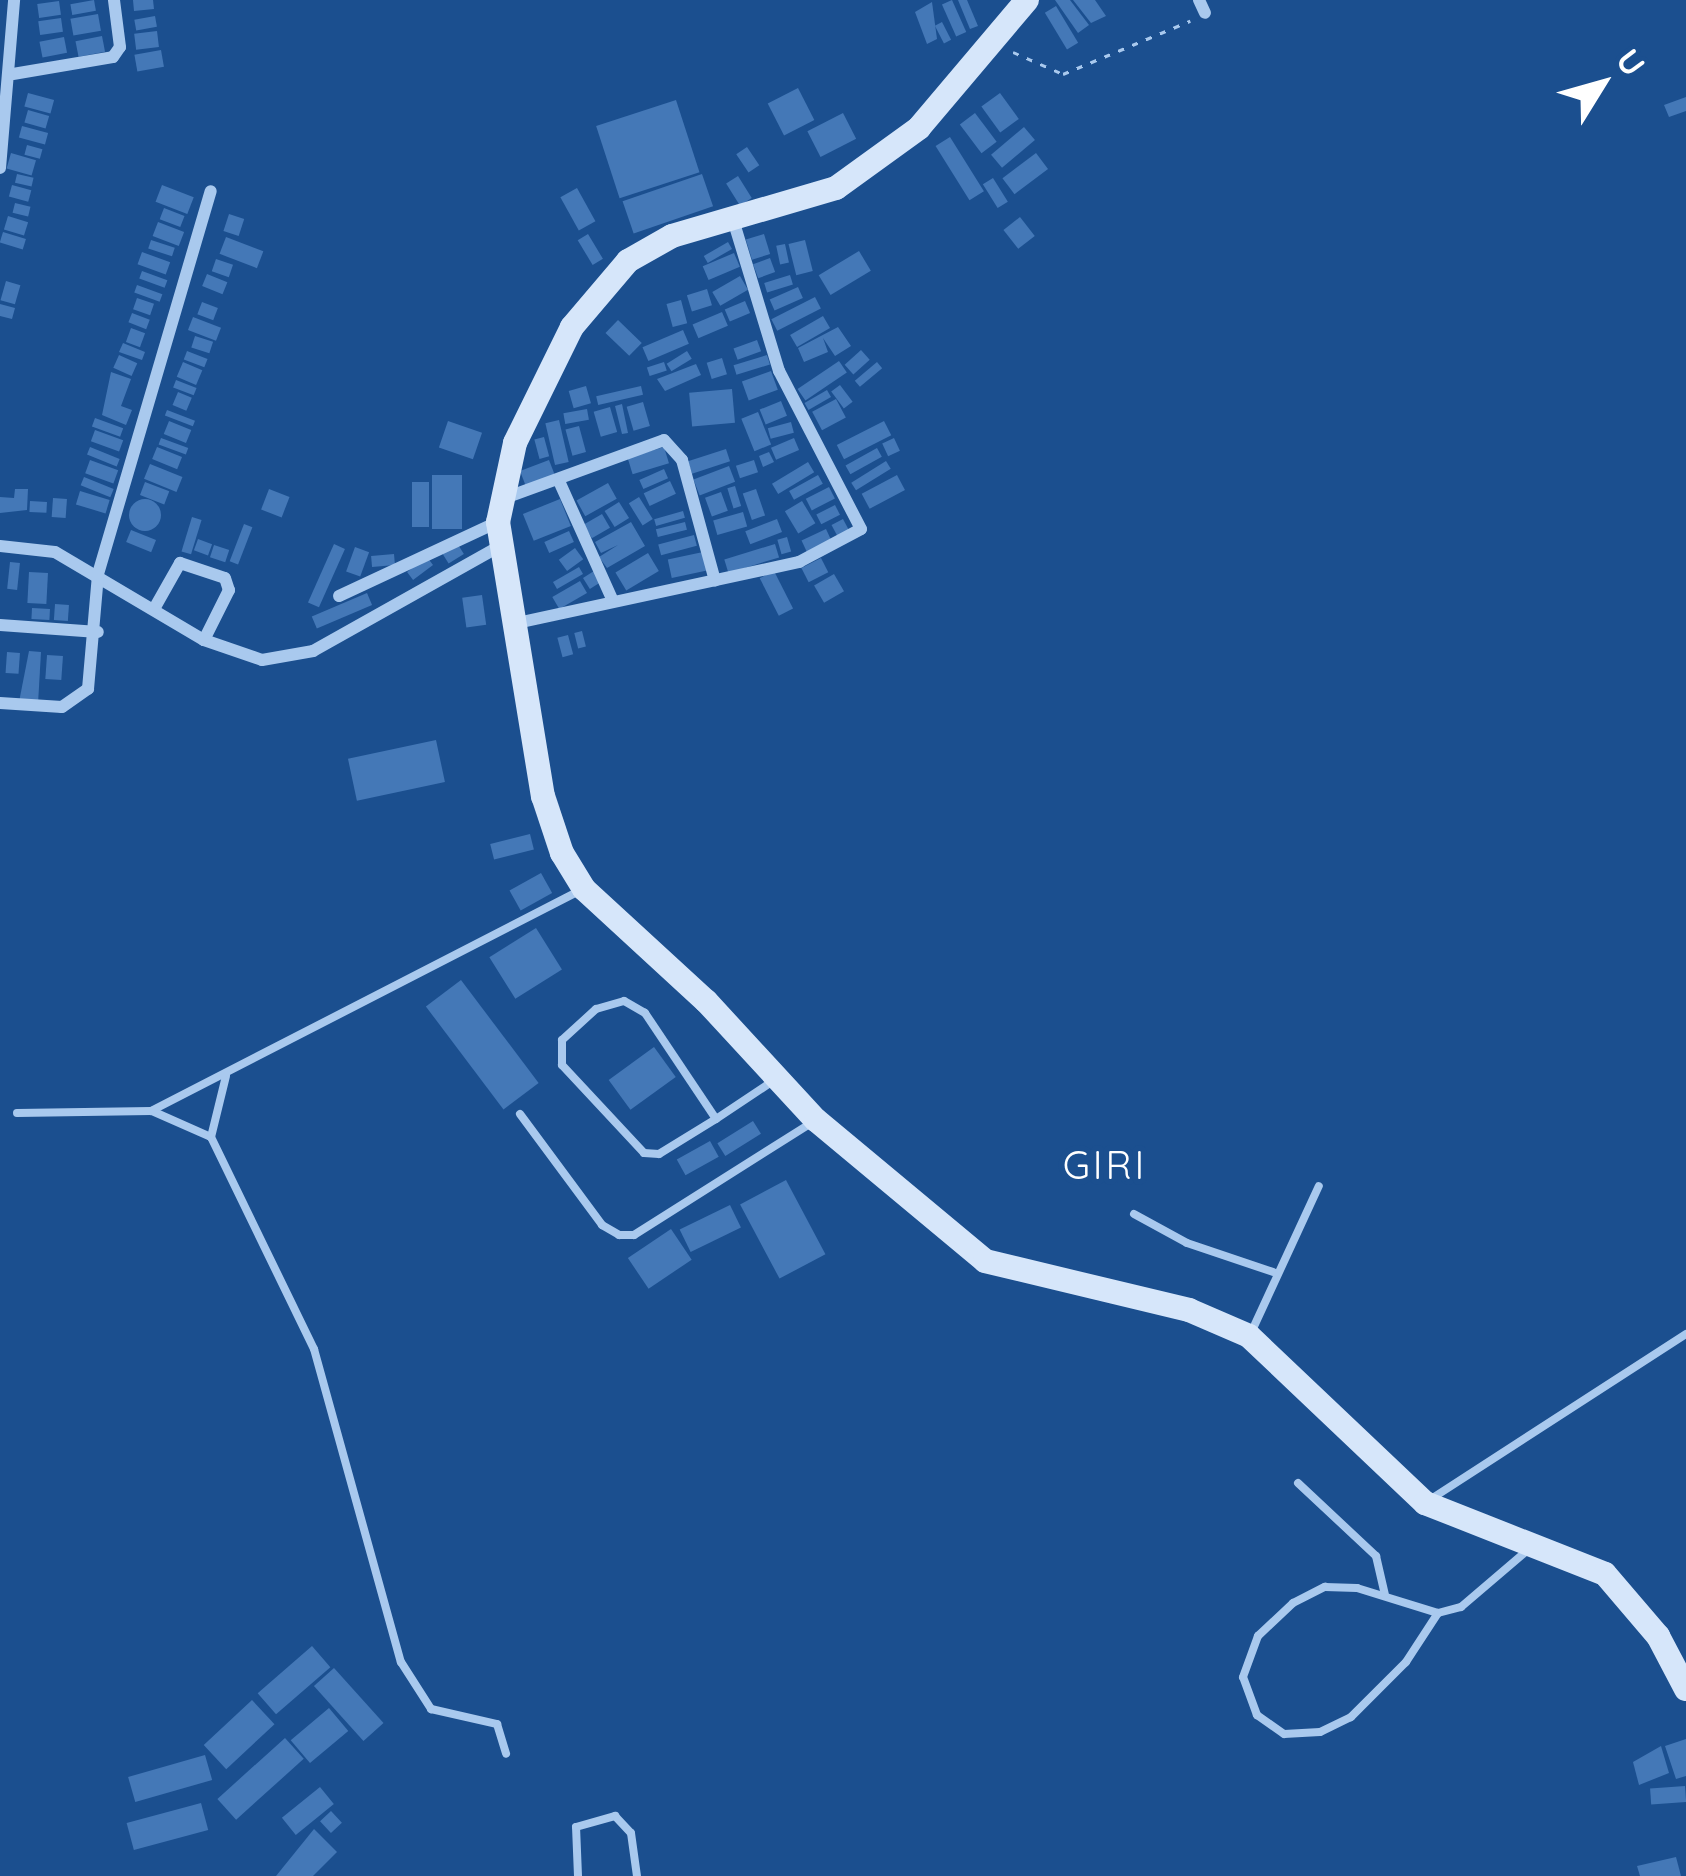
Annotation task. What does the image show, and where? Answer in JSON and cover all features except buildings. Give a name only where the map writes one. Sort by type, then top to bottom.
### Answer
[{"type":"main road","points":[[1027,0],[919,128],[836,188],[672,236],[600,287],[539,390],[499,523],[543,796],[584,889],[779,1077],[816,1120],[985,1262],[1189,1310],[1249,1336],[1425,1503],[1605,1574],[1631,1600],[1686,1689]]},
{"type":"street","points":[[0,168],[13,74],[14,0]]},
{"type":"street","points":[[13,74],[113,57],[120,46],[114,0]]},
{"type":"street","points":[[0,37],[16,37]]},
{"type":"street","points":[[0,703],[79,702],[98,632],[98,574],[211,191]]},
{"type":"street","points":[[517,623],[799,562],[861,529],[778,371],[732,215]]},
{"type":"street","points":[[0,546],[56,552],[204,640],[262,661],[314,651],[559,481],[664,440],[682,460],[715,581]]},
{"type":"street","points":[[559,481],[613,601]]},
{"type":"street","points":[[338,596],[499,523]]},
{"type":"street","points":[[154,609],[180,563],[225,578],[229,590],[204,640]]},
{"type":"street","points":[[0,625],[98,632]]},
{"type":"lane","points":[[17,1113],[151,1111],[226,1076],[309,1024],[584,889]]},
{"type":"lane","points":[[716,1119],[645,1012],[625,1001],[596,1009],[562,1040],[562,1065],[644,1153],[659,1154],[716,1119],[779,1077]]},
{"type":"lane","points":[[226,1076],[211,1137],[314,1349],[414,1694],[430,1709],[496,1724],[506,1754]]},
{"type":"lane","points":[[151,1111],[211,1137]]},
{"type":"lane","points":[[520,1114],[602,1225],[619,1235],[634,1235],[816,1120]]},
{"type":"lane","points":[[1249,1336],[1274,1272],[1319,1186]]},
{"type":"lane","points":[[1134,1214],[1187,1243],[1274,1272]]},
{"type":"lane","points":[[1425,1503],[1686,1334]]},
{"type":"lane","points":[[1298,1483],[1376,1556],[1385,1594]]},
{"type":"lane","points":[[1438,1613],[1406,1662],[1351,1717],[1320,1732],[1284,1735],[1257,1714],[1243,1677],[1258,1636],[1325,1587],[1385,1594],[1438,1613],[1462,1606],[1535,1543]]},
{"type":"lane","points":[[578,1876],[576,1827],[615,1816],[631,1833],[638,1876]]},
{"type":"path","points":[[997,41],[1041,70],[1063,74],[1202,7]]},
{"type":"district","name":"GIRI","points":[[1105,1165]]}]
